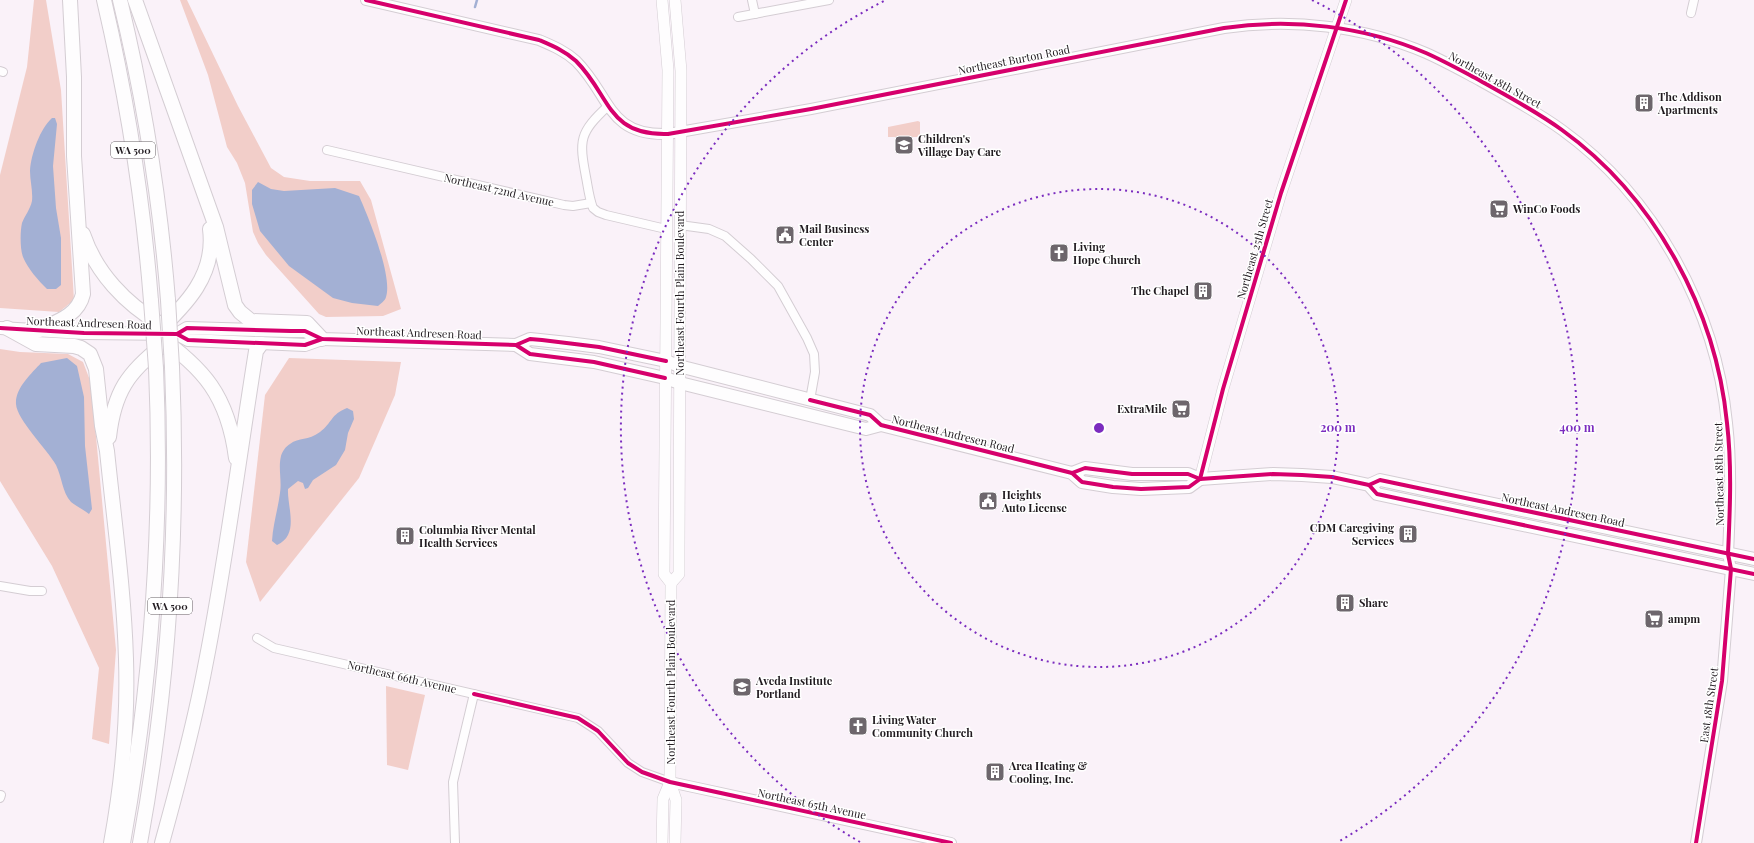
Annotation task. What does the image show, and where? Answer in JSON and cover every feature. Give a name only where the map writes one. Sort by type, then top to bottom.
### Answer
[{"type":"highway","points":[[37,331],[71,314],[79,306],[81,300],[82,280],[74,156],[74,77],[70,0]]},
{"type":"highway","name":"WA 500","points":[[104,0],[121,80],[136,164],[147,250],[156,368],[159,471],[154,604],[143,717],[123,843]]},
{"type":"highway","name":"WA 500","points":[[120,0],[135,67],[151,155],[160,216],[168,300],[175,462],[174,527],[170,606],[160,714],[140,843]]},
{"type":"highway","points":[[135,0],[204,197],[216,227],[231,292],[240,312],[252,321],[307,323],[322,339]]},
{"type":"highway","points":[[159,330],[196,291],[207,268],[210,257],[211,237],[204,197]]},
{"type":"highway","points":[[79,222],[90,250],[112,284],[159,330],[172,338],[214,389],[224,407],[233,437],[236,459],[236,478]]},
{"type":"highway","points":[[4,328],[36,344],[74,346],[81,348],[90,354],[96,369],[102,426],[107,451],[123,613],[126,673],[121,770],[111,843]]},
{"type":"highway","points":[[107,451],[110,421],[114,406],[124,384],[132,372],[172,338]]},
{"type":"highway","points":[[162,843],[182,770],[205,668],[243,442],[256,351],[261,344]]},
{"type":"main road","name":"Northeast Fourth Plain Boulevard","points":[[662,0],[668,68],[664,574],[671,582],[670,782],[676,800],[675,843]]},
{"type":"main road","name":"Northeast Fourth Plain Boulevard","points":[[671,582],[679,574],[681,71],[676,0]]},
{"type":"main road","points":[[1336,28],[1346,0]]},
{"type":"main road","name":"Northeast 25th Street","points":[[1200,479],[1226,382],[1281,193],[1336,28]]},
{"type":"main road","name":"Northeast Andresen Road","points":[[4,328],[37,331],[159,330]]},
{"type":"main road","name":"Northeast Andresen Road","points":[[172,338],[187,328],[305,331],[322,339],[516,345],[530,339],[598,347],[666,361],[680,366],[870,415],[881,425],[1072,473],[1082,482],[1113,487],[1141,489],[1188,487],[1200,479],[1293,474],[1332,477],[1369,485],[1377,494],[1754,574]]},
{"type":"main road","name":"Northeast Andresen Road","points":[[172,338],[305,346],[322,339]]},
{"type":"main road","name":"Northeast Andresen Road","points":[[516,345],[530,354],[594,362],[665,378],[680,384],[866,429],[881,425]]},
{"type":"main road","points":[[773,406],[786,402],[806,406],[809,405],[810,400]]},
{"type":"main road","points":[[818,417],[820,413],[824,411],[858,419],[870,415]]},
{"type":"main road","name":"Northeast Andresen Road","points":[[1369,485],[1380,480],[1754,559]]},
{"type":"main road","name":"Northeast Fourth Plain Boulevard","points":[[662,843],[662,799],[670,782]]},
{"type":"street","name":"Northeast Burton Road","points":[[366,0],[539,40],[561,49],[576,62],[594,84],[617,118],[632,129],[654,135],[681,132],[811,109],[1254,23],[1315,25],[1336,28]]},
{"type":"street","points":[[752,0],[755,14]]},
{"type":"street","points":[[738,17],[828,0]]},
{"type":"street","points":[[1691,12],[1694,0]]},
{"type":"street","name":"Northeast 18th Street","points":[[1336,28],[1371,35],[1402,44],[1425,53],[1532,109],[1564,131],[1592,155],[1622,186],[1652,222],[1678,265],[1697,304],[1709,337],[1718,369],[1727,422],[1730,457],[1728,554],[1731,569]]},
{"type":"street","points":[[608,106],[591,122],[586,129],[582,142],[582,155],[591,203],[600,214],[666,230]]},
{"type":"street","name":"Northeast 72nd Avenue","points":[[327,150],[564,205],[573,206],[591,203]]},
{"type":"street","points":[[680,225],[709,229],[725,236],[751,258],[778,286],[802,328],[812,350],[815,372],[810,400]]},
{"type":"street","name":"East 18th Street","points":[[1696,843],[1722,682],[1731,569]]},
{"type":"street","points":[[0,586],[30,591],[42,591]]},
{"type":"street","name":"Northeast 66th Avenue","points":[[257,638],[274,648],[578,718],[598,730],[628,764],[642,772],[670,782]]},
{"type":"street","points":[[455,843],[453,782],[474,694]]},
{"type":"street","name":"Northeast 65th Avenue","points":[[670,782],[951,843]]},
{"type":"shaded area","points":[[34,0],[46,0],[61,90],[74,300],[59,312],[0,308],[0,175],[27,67]]},
{"type":"shaded area","points":[[180,0],[187,0],[238,106],[271,168],[284,177],[310,181],[360,181],[371,200],[401,309],[383,316],[326,317],[319,314],[266,255],[253,232],[245,183],[237,163],[227,147],[208,75]]},
{"type":"shaded area","points":[[918,121],[920,122],[920,137],[888,137],[888,127]]},
{"type":"shaded area","points":[[0,349],[20,352],[68,354],[83,362],[91,383],[116,650],[109,744],[92,739],[99,668],[52,566],[0,481]]},
{"type":"shaded area","points":[[289,358],[401,362],[395,395],[359,478],[260,602],[246,562],[265,395]]},
{"type":"shaded area","points":[[386,686],[425,695],[408,770],[387,765]]},
{"type":"water","points":[[52,118],[55,118],[57,124],[53,166],[56,208],[61,238],[61,285],[56,289],[47,289],[28,266],[23,257],[21,250],[21,236],[22,223],[32,201],[30,171],[32,157],[40,135]]},
{"type":"water","points":[[258,182],[271,189],[284,191],[335,188],[359,196],[383,261],[387,287],[384,301],[378,306],[352,303],[333,298],[289,266],[260,231],[252,204],[252,190]]},
{"type":"water","points":[[67,358],[77,366],[84,397],[85,446],[92,509],[89,514],[71,502],[68,498],[56,465],[21,418],[16,404],[16,398],[21,387],[41,363]]},
{"type":"water","points":[[347,408],[353,411],[354,419],[348,433],[345,450],[336,465],[313,480],[308,488],[305,489],[303,483],[298,481],[288,489],[291,520],[290,528],[288,535],[277,545],[272,541],[281,484],[281,456],[284,449],[297,440],[316,435],[324,429],[338,413]]},
{"type":"waterway","points":[[475,7],[477,0]]},
{"type":"cycle path","points":[[366,0],[539,40],[554,47],[568,54],[588,74],[612,111],[621,121],[633,128],[648,133],[668,134],[811,109],[1224,28],[1275,24],[1301,24],[1327,27],[1377,36],[1402,44],[1426,53],[1453,66],[1542,116],[1595,157],[1625,188],[1652,222],[1675,259],[1694,298],[1710,339],[1721,381],[1730,455],[1728,554],[1731,569],[1722,681],[1696,843]]},
{"type":"cycle path","points":[[1200,479],[1223,389],[1281,193],[1346,0]]},
{"type":"cycle path","points":[[0,328],[84,333],[177,334],[187,328],[305,331],[322,339],[516,345],[530,339],[599,347],[666,361]]},
{"type":"cycle path","points":[[177,334],[188,340],[305,345],[322,339]]},
{"type":"cycle path","points":[[516,345],[530,354],[594,362],[665,378]]},
{"type":"cycle path","points":[[810,400],[870,415],[881,425],[1072,473],[1082,482],[1113,487],[1141,489],[1189,487],[1200,479]]},
{"type":"cycle path","points":[[1072,473],[1085,468],[1132,474],[1188,474],[1200,479],[1273,474],[1332,477],[1369,485],[1377,494],[1754,574]]},
{"type":"cycle path","points":[[1369,485],[1380,480],[1754,559]]},
{"type":"cycle path","points":[[474,694],[578,718],[598,731],[628,763],[642,772],[670,782],[951,843]]},
{"type":"place","name":"The Addison Apartments","points":[[1644,103]]},
{"type":"place","name":"Children's Village Day Care","points":[[904,145]]},
{"type":"place","name":"WinCo Foods","points":[[1499,209]]},
{"type":"place","name":"Mail Business Center","points":[[785,235]]},
{"type":"place","name":"Living Hope Church","points":[[1059,253]]},
{"type":"place","name":"The Chapel","points":[[1203,291]]},
{"type":"place","name":"ExtraMile","points":[[1181,409]]},
{"type":"place","name":"Heights Auto License","points":[[988,501]]},
{"type":"place","name":"CDM Caregiving Services","points":[[1408,534]]},
{"type":"place","name":"Columbia River Mental Health Services","points":[[405,536]]},
{"type":"place","name":"Share","points":[[1345,603]]},
{"type":"place","name":"ampm","points":[[1654,619]]},
{"type":"place","name":"Aveda Institute Portland","points":[[742,687]]},
{"type":"place","name":"Living Water Community Church","points":[[858,726]]},
{"type":"place","name":"Area Heating & Cooling, Inc.","points":[[995,772]]}]
